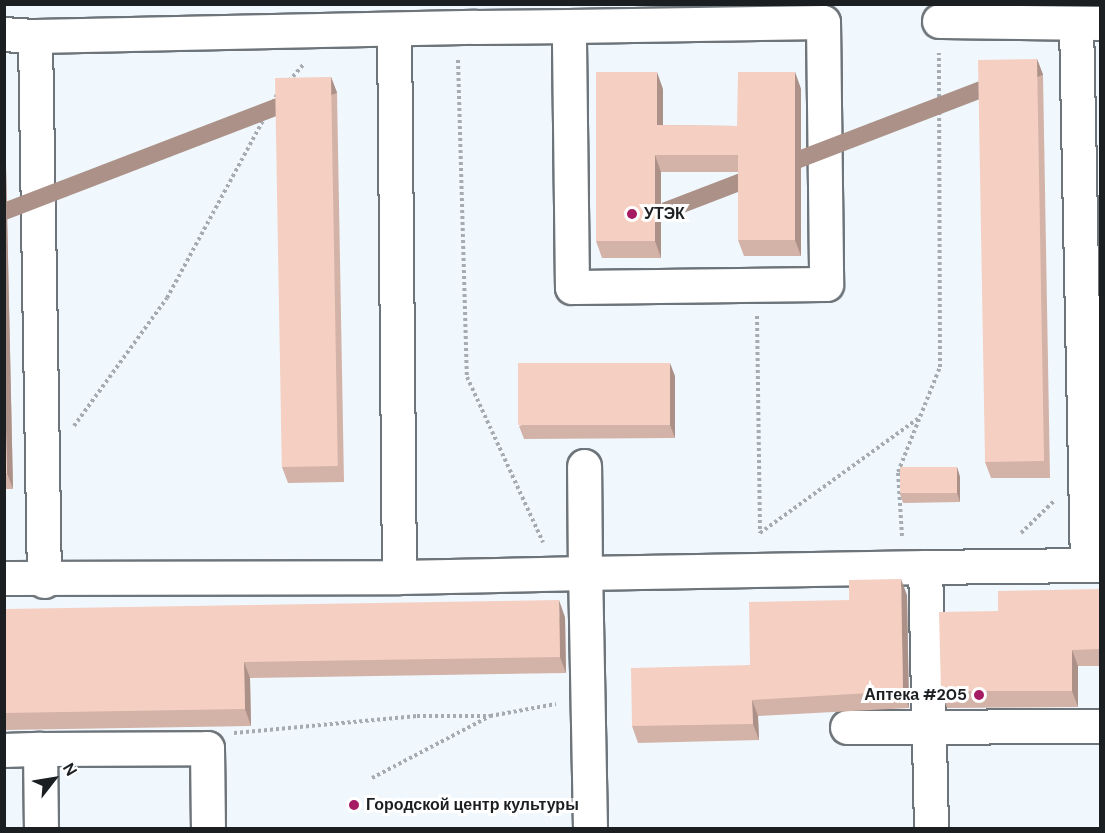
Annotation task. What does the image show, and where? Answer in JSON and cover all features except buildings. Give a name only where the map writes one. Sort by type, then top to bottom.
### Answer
[{"type":"lane","points":[[4,578],[44,581],[399,577],[1094,565],[1088,23],[957,15]]},
{"type":"lane","points":[[44,581],[42,469],[20,35],[394,31],[444,21],[569,26],[823,22],[826,284],[572,287],[569,26]]},
{"type":"lane","points":[[394,31],[399,577]]},
{"type":"lane","points":[[584,466],[571,573],[586,699],[590,828]]},
{"type":"lane","points":[[914,568],[931,727],[931,828]]},
{"type":"lane","points":[[847,727],[1101,726]]},
{"type":"lane","points":[[4,750],[207,748],[208,828]]},
{"type":"lane","points":[[40,749],[41,828]]},
{"type":"path","points":[[914,568],[898,472],[940,368],[957,15]]},
{"type":"path","points":[[444,21],[467,377],[571,573]]},
{"type":"path","points":[[42,469],[166,298],[267,106],[332,32]]},
{"type":"path","points":[[756,285],[760,533],[920,416]]},
{"type":"path","points":[[207,748],[235,733],[266,726],[490,716],[586,699]]},
{"type":"path","points":[[372,778],[490,716]]},
{"type":"place","name":"УТЭК","points":[[632,214]]},
{"type":"place","name":"Аптека #205","points":[[979,695]]},
{"type":"place","name":"Городской центр культуры","points":[[354,805]]}]
